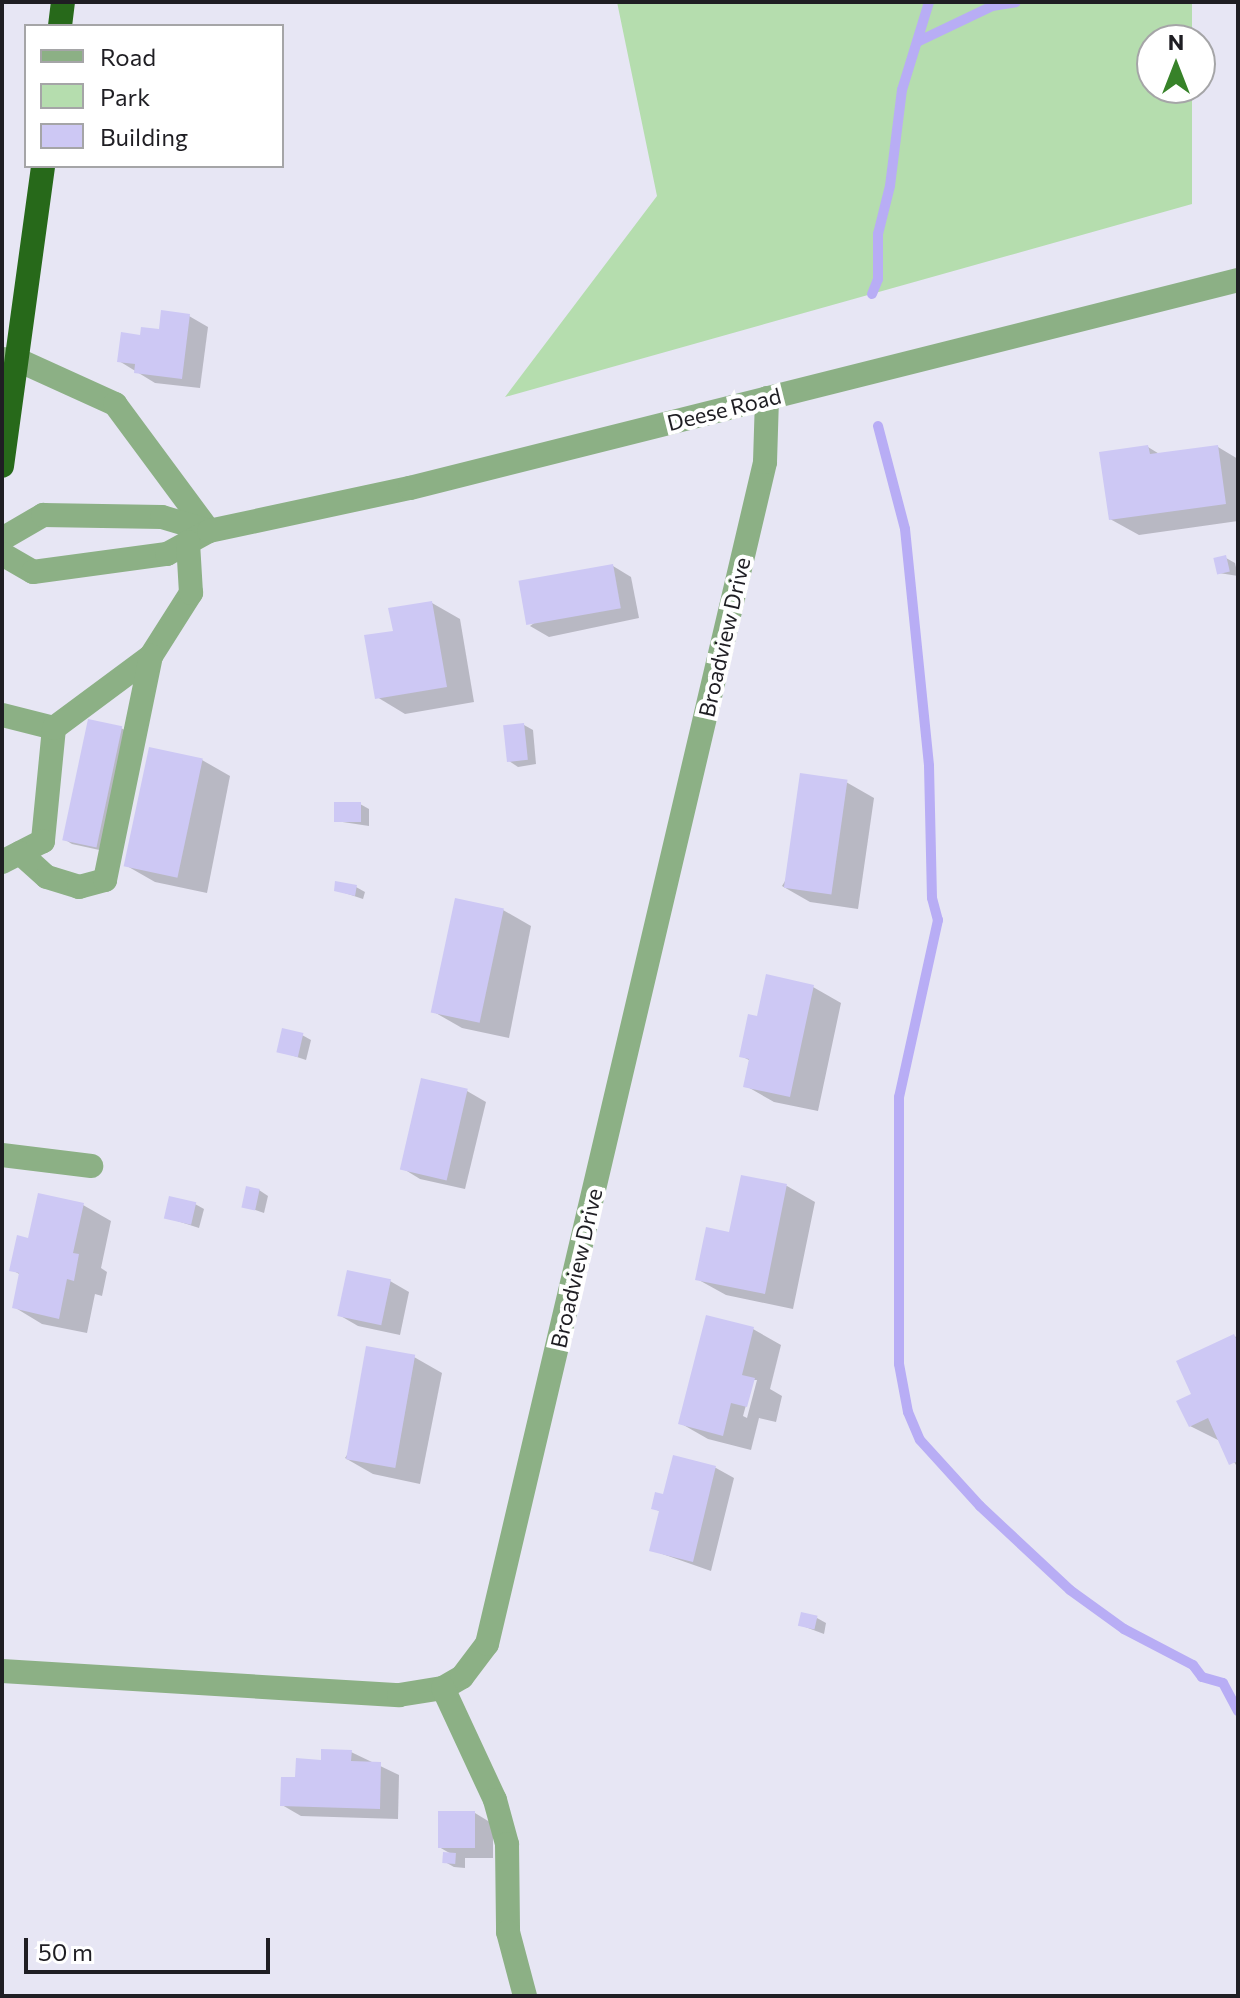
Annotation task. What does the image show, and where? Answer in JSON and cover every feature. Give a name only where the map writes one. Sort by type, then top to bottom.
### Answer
[{"type":"highway","points":[[60,24],[63,2]]},
{"type":"highway","points":[[2,466],[10,359],[43,168]]},
{"type":"street","name":"Deese Road","points":[[2,554],[33,572],[167,554],[198,537],[410,488],[1238,280]]},
{"type":"street","points":[[10,359],[115,404],[198,537],[191,593],[151,656],[105,880],[79,887],[47,877],[11,858]]},
{"type":"street","name":"Broadview Drive","points":[[2,1671],[399,1695],[443,1688],[475,1663],[492,1625],[765,462],[767,398]]},
{"type":"street","name":"Deese Road","points":[[2,539],[43,515],[162,517],[198,537]]},
{"type":"street","points":[[11,858],[43,841],[54,728],[151,656]]},
{"type":"street","points":[[2,715],[54,728]]},
{"type":"street","points":[[2,1155],[91,1166]]},
{"type":"street","points":[[443,1688],[480,1760],[507,1844],[508,1932],[523,1989],[543,1996]]},
{"type":"green space","points":[[617,2],[1192,2],[1192,24],[1136,24],[1136,104],[1192,104],[1192,204],[505,397],[657,196]]},
{"type":"building","points":[[161,310],[190,314],[182,379],[134,373],[135,364],[117,362],[121,332],[140,335],[141,327],[159,329]]},
{"type":"building","points":[[1148,445],[1150,454],[1218,445],[1226,504],[1109,520],[1099,452]]},
{"type":"building","points":[[1226,555],[1230,572],[1217,574],[1213,558]]},
{"type":"building","points":[[613,564],[621,608],[526,625],[518,581]]},
{"type":"building","points":[[432,601],[447,687],[375,699],[364,635],[393,631],[388,608]]},
{"type":"building","points":[[88,719],[122,726],[96,848],[62,840]]},
{"type":"building","points":[[524,723],[528,760],[507,762],[503,725]]},
{"type":"building","points":[[149,747],[203,758],[177,878],[124,866]]},
{"type":"building","points":[[800,773],[848,780],[831,895],[784,888]]},
{"type":"building","points":[[334,802],[361,802],[361,822],[334,822]]},
{"type":"building","points":[[335,881],[357,885],[355,896],[334,891]]},
{"type":"building","points":[[455,898],[504,908],[480,1023],[431,1012]]},
{"type":"building","points":[[766,974],[814,985],[790,1097],[743,1087],[749,1059],[739,1057],[748,1014],[757,1016]]},
{"type":"building","points":[[282,1028],[303,1033],[298,1057],[276,1052]]},
{"type":"building","points":[[421,1078],[468,1089],[447,1180],[400,1170]]},
{"type":"building","points":[[741,1175],[787,1184],[765,1294],[695,1280],[706,1227],[729,1232]]},
{"type":"building","points":[[246,1186],[260,1189],[255,1210],[241,1208]]},
{"type":"building","points":[[38,1193],[84,1203],[73,1253],[79,1254],[74,1281],[67,1279],[59,1319],[12,1308],[19,1273],[9,1271],[17,1235],[28,1238]]},
{"type":"building","points":[[169,1196],[196,1202],[191,1225],[164,1218]]},
{"type":"building","points":[[347,1270],[391,1279],[381,1325],[337,1316]]},
{"type":"building","points":[[706,1315],[754,1327],[742,1375],[755,1378],[747,1407],[731,1403],[723,1436],[678,1424]]},
{"type":"building","points":[[1234,1334],[1238,1343],[1238,1461],[1229,1465],[1208,1418],[1189,1427],[1176,1401],[1191,1394],[1176,1361]]},
{"type":"building","points":[[366,1346],[415,1355],[395,1468],[346,1459]]},
{"type":"building","points":[[673,1455],[716,1466],[693,1562],[649,1551],[659,1511],[651,1509],[655,1492],[663,1494]]},
{"type":"building","points":[[801,1612],[818,1616],[814,1629],[798,1626]]},
{"type":"building","points":[[321,1749],[352,1750],[351,1761],[381,1762],[380,1809],[280,1806],[281,1777],[295,1777],[296,1758],[321,1760]]},
{"type":"building","points":[[438,1811],[475,1811],[475,1848],[438,1848]]},
{"type":"building","points":[[443,1852],[456,1853],[455,1864],[442,1863]]},
{"type":"waterway","points":[[872,294],[878,279],[878,234],[890,186],[902,90],[929,2]]},
{"type":"waterway","points":[[917,42],[992,6],[1016,2]]},
{"type":"waterway","points":[[878,426],[905,529],[929,766],[932,898],[938,920],[899,1097],[899,1364],[908,1412],[920,1440],[980,1506],[1070,1590],[1124,1629],[1193,1665],[1202,1677],[1223,1683],[1238,1711]]}]
